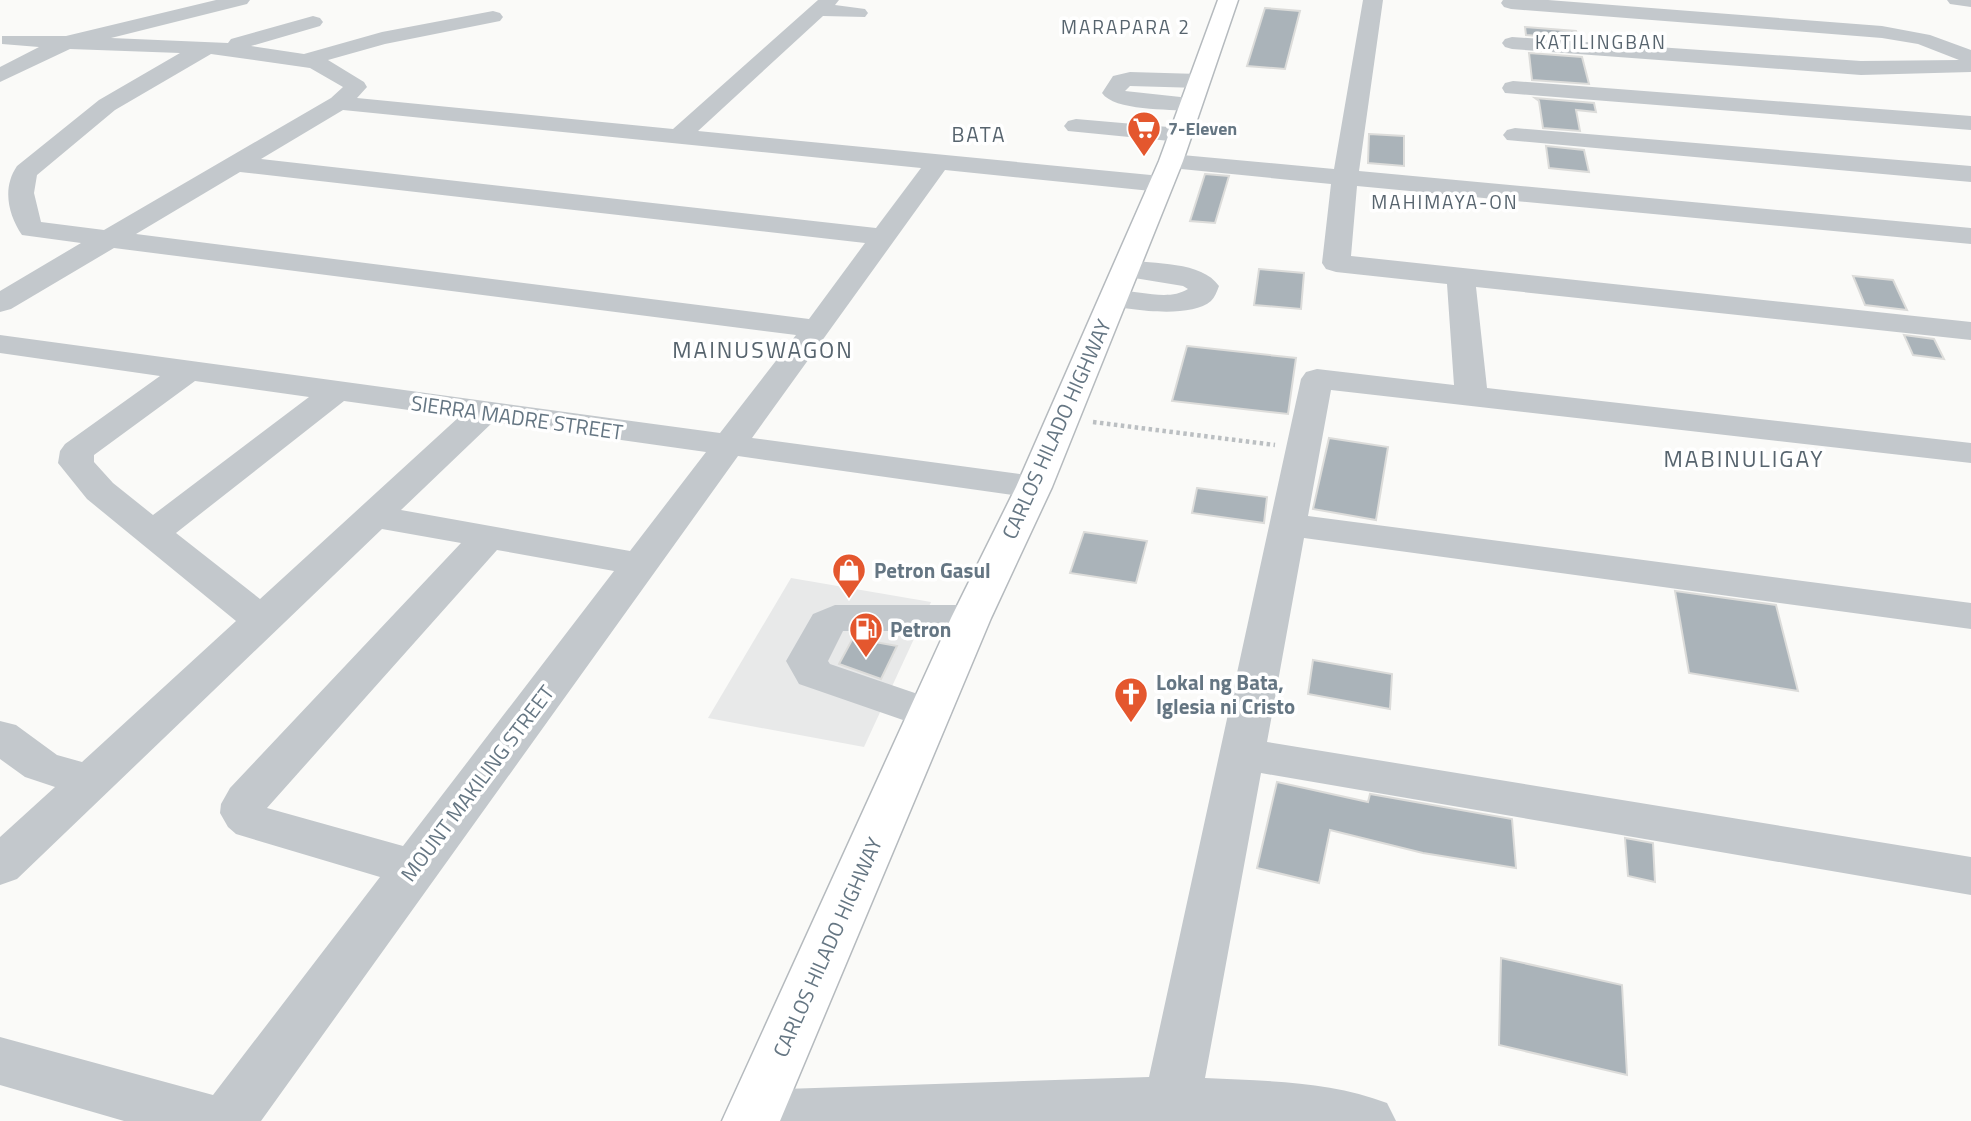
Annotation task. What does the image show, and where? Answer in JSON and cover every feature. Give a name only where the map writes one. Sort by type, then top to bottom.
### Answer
[{"type":"main road","name":"CARLOS HILADO HIGHWAY","points":[[752,1119],[971,618],[1034,488],[1181,133],[1228,0]]},
{"type":"street","points":[[1373,0],[1345,177],[1336,263],[1971,331]]},
{"type":"street","points":[[1957,0],[1971,1]]},
{"type":"street","points":[[0,75],[66,41],[224,1]]},
{"type":"street","points":[[1518,164],[1511,2],[1882,32],[1923,39],[1971,57]]},
{"type":"street","points":[[677,138],[823,5],[858,13]]},
{"type":"street","points":[[305,60],[382,38],[493,17]]},
{"type":"street","points":[[313,22],[198,51],[107,105],[26,171],[22,177],[26,221],[32,229],[106,240],[817,329]]},
{"type":"street","points":[[0,303],[339,103],[356,87],[339,74],[305,60],[217,47],[9,40]]},
{"type":"street","points":[[1512,43],[1861,68],[1971,66]]},
{"type":"street","points":[[1513,88],[1971,123]]},
{"type":"street","points":[[339,103],[937,163],[1181,133]]},
{"type":"street","points":[[1076,126],[1181,133],[1345,177],[1518,164],[1971,174]]},
{"type":"street","name":"MOUNT MAKILING STREET","points":[[226,1121],[727,446],[817,329],[937,163]]},
{"type":"street","points":[[236,164],[884,237]]},
{"type":"street","points":[[1518,164],[1971,236]]},
{"type":"street","points":[[1461,276],[1471,396]]},
{"type":"street","points":[[0,368],[14,347]]},
{"type":"street","name":"SIERRA MADRE STREET","points":[[14,347],[1034,488]]},
{"type":"street","points":[[187,371],[77,451],[76,463],[100,491],[261,621]]},
{"type":"street","points":[[1172,1102],[1317,379],[1971,453]]},
{"type":"street","points":[[151,534],[336,392]]},
{"type":"street","points":[[0,866],[484,412]]},
{"type":"street","points":[[373,516],[640,564]]},
{"type":"street","points":[[1289,525],[1971,616]]},
{"type":"street","points":[[415,868],[253,822],[244,816],[242,810],[246,800],[488,537]]},
{"type":"street","points":[[929,714],[814,674],[807,661],[827,623],[835,618],[971,618]]},
{"type":"street","points":[[0,736],[41,766],[89,781]]},
{"type":"street","points":[[1243,754],[1971,876]]},
{"type":"street","points":[[0,1062],[214,1121]]},
{"type":"street","points":[[752,1119],[1172,1102],[1279,1107],[1367,1121]]},
{"type":"path","points":[[1063,418],[1303,449]]},
{"type":"shaded area","points":[[791,578],[931,602],[864,747],[708,718]]},
{"type":"building","points":[[1265,8],[1300,11],[1285,69],[1247,66]]},
{"type":"building","points":[[1525,27],[1576,31],[1578,39],[1526,35]]},
{"type":"building","points":[[1529,53],[1582,57],[1589,84],[1532,80]]},
{"type":"building","points":[[1535,98],[1594,103],[1596,112],[1576,110],[1580,131],[1543,128],[1539,101]]},
{"type":"building","points":[[1369,134],[1404,136],[1404,166],[1368,163]]},
{"type":"building","points":[[1546,146],[1584,150],[1589,172],[1549,168]]},
{"type":"building","points":[[1205,174],[1229,176],[1215,223],[1190,221]]},
{"type":"building","points":[[1259,269],[1304,273],[1301,309],[1254,305]]},
{"type":"building","points":[[1853,276],[1893,280],[1907,310],[1865,305]]},
{"type":"building","points":[[1904,335],[1934,339],[1944,359],[1913,355]]},
{"type":"building","points":[[1187,346],[1296,358],[1288,414],[1172,401]]},
{"type":"building","points":[[1329,438],[1388,447],[1376,520],[1313,509]]},
{"type":"building","points":[[1197,488],[1267,497],[1264,523],[1192,513]]},
{"type":"building","points":[[1084,532],[1147,541],[1136,583],[1070,573]]},
{"type":"building","points":[[1675,591],[1776,605],[1798,691],[1689,673]]},
{"type":"building","name":"Petron","points":[[853,638],[897,646],[881,679],[839,664]]},
{"type":"building","points":[[1313,660],[1392,674],[1390,709],[1308,694]]},
{"type":"building","points":[[1277,782],[1368,802],[1370,794],[1512,819],[1516,868],[1423,853],[1330,830],[1319,883],[1257,868]]},
{"type":"building","points":[[1625,838],[1653,843],[1655,882],[1628,876]]},
{"type":"building","points":[[1501,958],[1622,985],[1627,1075],[1499,1045]]},
{"type":"place","name":"7-Eleven","points":[[1144,158]]},
{"type":"place","name":"Petron Gasul","points":[[849,600]]},
{"type":"place","name":"Petron","points":[[866,659]]},
{"type":"place","name":"Lokal ng Bata, Iglesia ni Cristo","points":[[1131,724]]},
{"type":"district","name":"MARAPARA 2","points":[[1126,26]]},
{"type":"district","name":"KATILINGBAN","points":[[1601,41]]},
{"type":"district","name":"BATA","points":[[979,134]]},
{"type":"district","name":"MAHIMAYA-ON","points":[[1445,201]]},
{"type":"district","name":"MAINUSWAGON","points":[[763,349]]},
{"type":"district","name":"MABINULIGAY","points":[[1744,458]]}]
